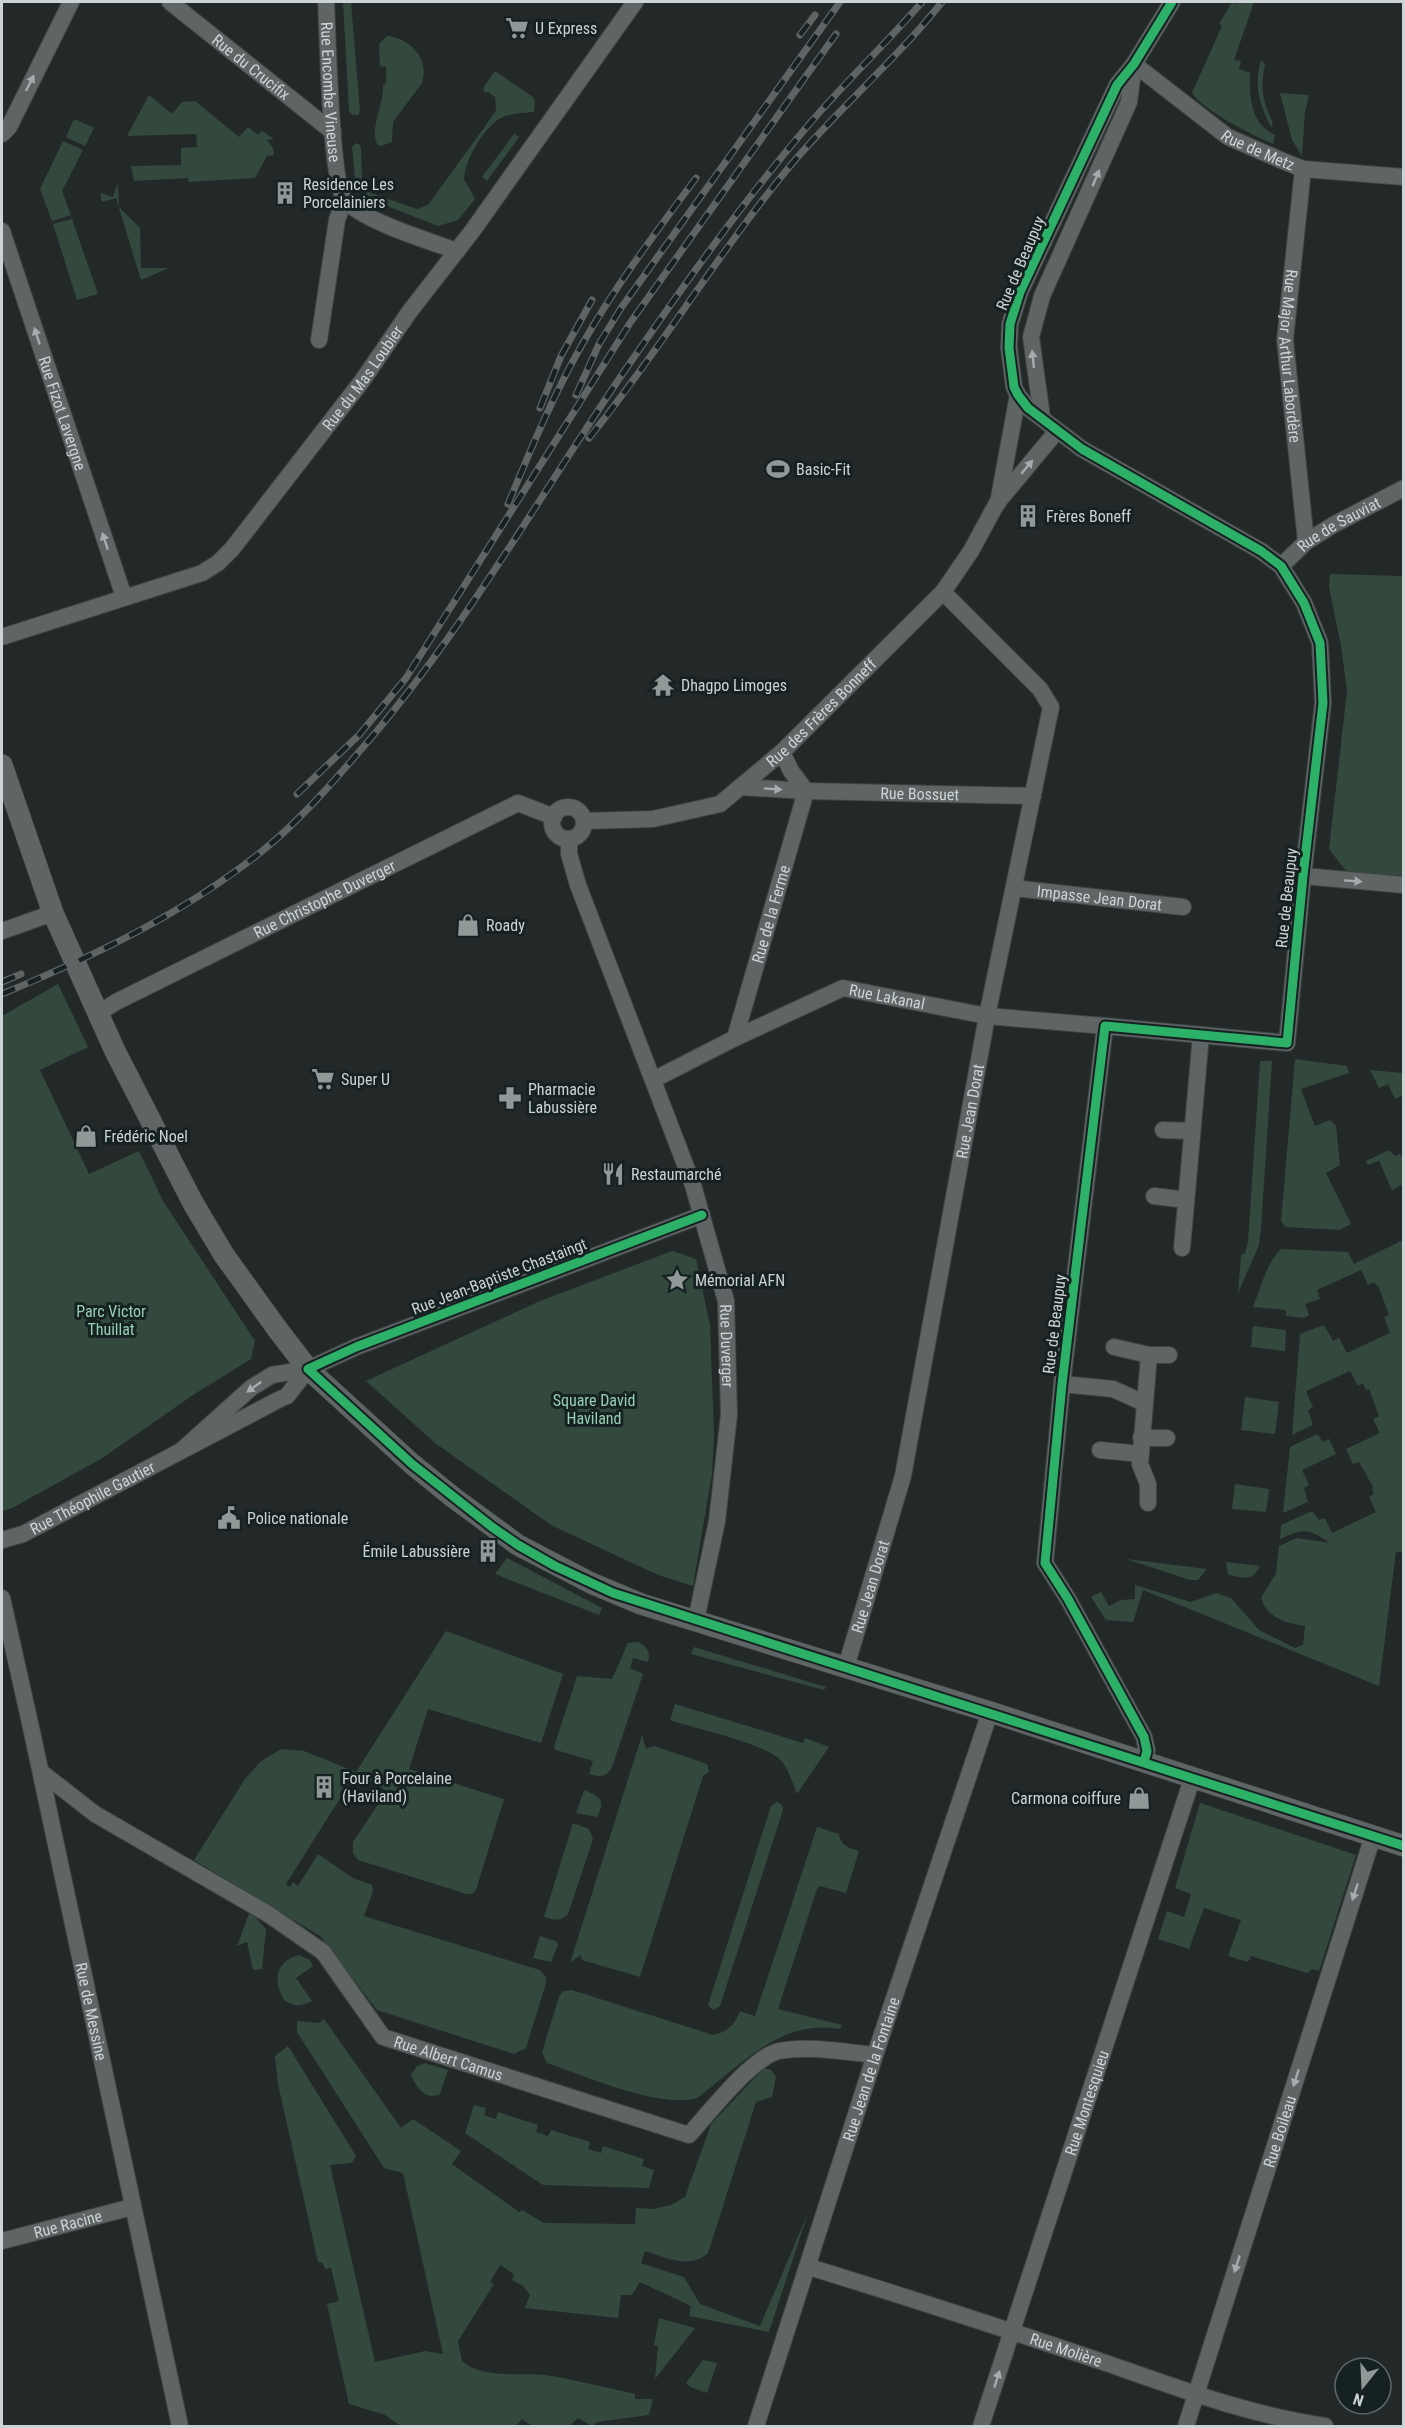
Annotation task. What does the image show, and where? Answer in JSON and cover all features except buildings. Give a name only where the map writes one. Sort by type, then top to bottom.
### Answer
[{"type":"street","points":[[2,134],[9,127],[72,2]]},
{"type":"street","name":"Rue du Crucifix","points":[[170,2],[333,132]]},
{"type":"street","name":"Rue Encombe Vineuse","points":[[326,2],[333,132],[338,184],[344,200]]},
{"type":"street","name":"Rue du Mas Loubier","points":[[2,637],[202,573],[218,563],[232,549],[362,381],[410,311],[457,251],[635,2]]},
{"type":"street","name":"Rue de Beaupuy","points":[[1144,1762],[1147,1751],[1144,1737],[1068,1599],[1045,1563],[1062,1384],[1105,1026],[1287,1043],[1323,703],[1320,643],[1304,603],[1281,566],[1261,551],[1082,449],[1028,408],[1018,395],[1009,348],[1010,324],[1020,292],[1117,85],[1134,64],[1172,2]]},
{"type":"street","name":"Rue de Beaupuy","points":[[1042,417],[1031,337],[1042,296],[1129,102],[1134,64]]},
{"type":"street","name":"Rue de Metz","points":[[1134,64],[1228,136],[1303,169],[1404,177]]},
{"type":"street","name":"Rue Major Arthur Labordère","points":[[1303,169],[1285,340],[1306,542]]},
{"type":"street","points":[[319,340],[336,220],[344,200],[363,214],[457,251]]},
{"type":"street","name":"Rue Fizot Lavergne","points":[[2,231],[124,597]]},
{"type":"street","name":"Rue des Frères Bonneff","points":[[998,503],[1018,395]]},
{"type":"street","points":[[1010,430],[1030,418],[1042,417]]},
{"type":"street","name":"Rue des Frères Bonneff","points":[[584,821],[653,819],[720,804],[782,752],[943,592],[971,551],[998,503],[1057,431]]},
{"type":"street","name":"Rue de Sauviat","points":[[1281,566],[1306,542],[1333,525],[1404,488]]},
{"type":"street","name":"Rue Jean Dorat","points":[[846,1667],[903,1476],[987,1016],[1050,706],[1040,689],[943,592]]},
{"type":"street","points":[[782,752],[791,771],[806,791]]},
{"type":"street","points":[[2,765],[53,913],[97,1014],[193,1203],[224,1255],[308,1369],[412,1464],[454,1498],[518,1545],[613,1593],[1404,1846]]},
{"type":"street","name":"Rue Bossuet","points":[[740,787],[806,791],[1033,796]]},
{"type":"street","name":"Rue de la Ferme","points":[[735,1038],[806,791]]},
{"type":"street","name":"Rue Christophe Duverger","points":[[97,1014],[116,1002],[518,803],[554,817]]},
{"type":"street","points":[[571,807],[582,815],[584,821],[580,833],[569,839],[563,838],[554,830],[554,817],[559,810],[571,807]]},
{"type":"street","points":[[569,839],[569,854],[578,885],[653,1080]]},
{"type":"street","points":[[1303,876],[1404,885]]},
{"type":"street","name":"Impasse Jean Dorat","points":[[1014,888],[1183,907]]},
{"type":"street","points":[[2,931],[53,913]]},
{"type":"street","name":"Rue Lakanal","points":[[653,1080],[735,1038],[843,988],[987,1016],[1105,1026]]},
{"type":"street","points":[[1182,1248],[1201,1035]]},
{"type":"street","name":"Rue Duverger","points":[[653,1080],[693,1185],[726,1301],[729,1415],[717,1521],[696,1620]]},
{"type":"street","points":[[1163,1130],[1192,1131]]},
{"type":"street","points":[[1154,1196],[1186,1200]]},
{"type":"street","name":"Rue Jean-Baptiste Chastaingt","points":[[308,1369],[378,1339],[702,1215]]},
{"type":"street","points":[[1114,1347],[1169,1356]]},
{"type":"street","points":[[1148,1503],[1148,1484],[1140,1464],[1149,1354]]},
{"type":"street","name":"Rue Théophile Gautier","points":[[182,1450],[251,1388],[272,1375],[308,1369]]},
{"type":"street","name":"Rue Théophile Gautier","points":[[2,1540],[23,1534],[286,1396],[308,1369]]},
{"type":"street","points":[[1062,1384],[1113,1389],[1144,1402]]},
{"type":"street","points":[[1101,1450],[1141,1446],[1167,1438]]},
{"type":"street","name":"Rue de Messine","points":[[2,1598],[180,2427]]},
{"type":"street","name":"Rue Jean de la Fontaine","points":[[756,2427],[875,2055],[990,1712]]},
{"type":"street","name":"Rue Albert Camus","points":[[41,1772],[95,1814],[268,1914],[323,1952],[382,2037],[689,2135],[749,2069],[776,2051],[802,2049],[875,2055]]},
{"type":"street","name":"Rue Montesquieu","points":[[981,2427],[1192,1779]]},
{"type":"street","name":"Rue Boileau","points":[[1186,2427],[1373,1836]]},
{"type":"street","name":"Rue Racine","points":[[2,2241],[132,2206]]},
{"type":"street","name":"Rue Molière","points":[[808,2267],[1011,2331],[1196,2394],[1286,2421],[1325,2427]]},
{"type":"green space","points":[[343,2],[351,2],[360,111],[358,115],[352,115],[349,111]]},
{"type":"green space","points":[[1232,2],[1236,4],[1254,2],[1234,60],[1241,61],[1239,69],[1250,73],[1253,109],[1261,124],[1275,135],[1273,144],[1218,115],[1192,93],[1222,26],[1219,24]]},
{"type":"green space","points":[[387,36],[403,41],[416,51],[421,58],[424,74],[422,83],[393,122],[392,142],[381,146],[377,144],[375,130],[383,85],[386,84],[386,67],[380,66],[379,44]]},
{"type":"green space","points":[[1261,60],[1265,64],[1263,94],[1273,123],[1271,127],[1259,94],[1258,78]]},
{"type":"green space","points":[[495,71],[533,97],[534,112],[501,118],[488,129],[476,145],[464,179],[475,199],[458,220],[438,226],[374,201],[360,190],[355,178],[352,147],[356,143],[361,149],[362,178],[368,192],[417,209],[428,205],[496,111],[495,97],[488,92],[485,93],[483,88]]},
{"type":"green space","points":[[1280,93],[1309,95],[1305,112],[1302,156],[1292,140]]},
{"type":"green space","points":[[149,95],[172,114],[182,102],[195,101],[239,137],[248,127],[258,135],[262,131],[274,139],[267,140],[273,148],[274,155],[267,156],[255,178],[189,182],[188,178],[134,181],[131,166],[181,165],[181,148],[197,147],[196,134],[127,136]]},
{"type":"green space","points":[[74,119],[94,128],[85,146],[66,137]]},
{"type":"green space","points":[[514,134],[519,137],[487,181],[482,177]]},
{"type":"green space","points":[[63,141],[83,150],[62,191],[71,215],[52,221],[40,189]]},
{"type":"green space","points":[[118,183],[119,207],[140,228],[141,268],[169,268],[141,280],[116,198],[102,202],[100,193],[113,197]]},
{"type":"green space","points":[[72,219],[98,294],[77,300],[53,224]]},
{"type":"green space","points":[[1330,574],[1403,576],[1403,876],[1347,872],[1329,849],[1347,691],[1329,587]]},
{"type":"green space","name":"Parc Victor Thuillat","points":[[58,984],[88,1047],[40,1070],[89,1174],[139,1151],[163,1201],[255,1341],[251,1359],[193,1395],[101,1459],[12,1508],[2,1511],[2,1016]]},
{"type":"green space","points":[[1295,1059],[1347,1066],[1349,1073],[1301,1089],[1315,1126],[1330,1120],[1336,1126],[1340,1165],[1326,1173],[1351,1224],[1340,1230],[1285,1227],[1281,1221]]},
{"type":"green space","points":[[1260,1061],[1272,1061],[1261,1229],[1259,1245],[1238,1293],[1241,1255],[1245,1253],[1248,1242]]},
{"type":"green space","points":[[1370,1070],[1403,1073],[1403,1095],[1395,1099],[1388,1084],[1379,1088]]},
{"type":"green space","points":[[1389,1150],[1395,1156],[1400,1154],[1403,1160],[1403,1184],[1392,1190],[1379,1161],[1367,1165],[1366,1161]]},
{"type":"green space","points":[[1403,1240],[1403,1552],[1396,1552],[1379,1686],[1143,1590],[1133,1622],[1106,1620],[1091,1597],[1101,1592],[1109,1606],[1121,1600],[1135,1599],[1135,1585],[1191,1602],[1216,1593],[1231,1598],[1259,1630],[1295,1648],[1303,1645],[1305,1626],[1284,1621],[1273,1615],[1261,1598],[1276,1573],[1279,1546],[1297,1538],[1330,1543],[1306,1531],[1280,1539],[1281,1525],[1312,1511],[1319,1520],[1325,1518],[1332,1533],[1376,1512],[1369,1497],[1374,1494],[1373,1487],[1359,1462],[1353,1464],[1346,1449],[1380,1433],[1373,1419],[1379,1416],[1369,1389],[1366,1390],[1363,1383],[1358,1386],[1350,1371],[1306,1391],[1313,1407],[1308,1410],[1313,1425],[1292,1435],[1300,1334],[1324,1325],[1333,1341],[1339,1338],[1347,1353],[1390,1333],[1384,1317],[1389,1315],[1379,1288],[1374,1282],[1368,1285],[1361,1270],[1317,1290],[1320,1299],[1305,1304],[1309,1315],[1304,1318],[1286,1316],[1286,1310],[1253,1307],[1268,1269],[1281,1249],[1348,1252],[1354,1264]]},
{"type":"green space","name":"Square David Haviland","points":[[672,1251],[696,1259],[710,1325],[714,1433],[712,1474],[693,1586],[658,1575],[551,1525],[435,1443],[366,1381],[540,1301]]},
{"type":"green space","points":[[1253,1326],[1286,1330],[1285,1351],[1251,1347]]},
{"type":"green space","points":[[1245,1397],[1279,1402],[1275,1434],[1241,1430]]},
{"type":"green space","points":[[1317,1434],[1323,1442],[1329,1439],[1336,1454],[1302,1470],[1309,1485],[1304,1488],[1308,1502],[1283,1513],[1290,1447]]},
{"type":"green space","points":[[1235,1484],[1269,1489],[1266,1512],[1232,1509]]},
{"type":"green space","points":[[507,1558],[602,1608],[599,1615],[495,1574]]},
{"type":"green space","points":[[1126,1559],[1207,1569],[1198,1580],[1190,1580]]},
{"type":"green space","points":[[1226,1562],[1260,1566],[1254,1574],[1242,1578],[1228,1574]]},
{"type":"green space","points":[[446,1631],[563,1674],[541,1743],[428,1709],[409,1769],[504,1799],[476,1890],[472,1894],[467,1894],[358,1860],[353,1853],[353,1842],[387,1791],[356,1773],[286,1884],[290,1887],[293,1882],[298,1886],[318,1854],[353,1878],[372,1885],[373,1891],[364,1916],[540,1970],[546,1977],[546,1983],[526,2048],[514,2054],[377,2010],[320,1936],[194,1860],[245,1779],[260,1762],[281,1749],[304,1751],[356,1772]]},
{"type":"green space","points":[[639,1642],[648,1651],[649,1659],[648,1662],[633,1658],[630,1668],[643,1674],[612,1767],[602,1776],[589,1774],[593,1761],[556,1750],[554,1747],[577,1676],[612,1679],[628,1643]]},
{"type":"green space","points":[[694,1647],[826,1687],[824,1690],[691,1654]]},
{"type":"green space","points":[[675,1704],[803,1743],[805,1738],[829,1747],[797,1794],[787,1769],[777,1757],[742,1741],[670,1720]]},
{"type":"green space","points":[[642,1735],[646,1749],[654,1746],[707,1764],[709,1772],[703,1776],[640,1977],[582,1960],[580,1955],[570,1963]]},
{"type":"green space","points":[[584,1790],[594,1794],[600,1800],[601,1807],[597,1817],[576,1813]]},
{"type":"green space","points":[[777,1802],[782,1805],[783,1810],[720,2006],[713,2010],[708,2005],[771,1806]]},
{"type":"green space","points":[[1200,1803],[1356,1855],[1319,1971],[1312,1969],[1307,1973],[1251,1956],[1248,1962],[1228,1956],[1241,1920],[1204,1908],[1189,1949],[1158,1939],[1167,1911],[1184,1917],[1191,1894],[1175,1888]]},
{"type":"green space","points":[[573,1823],[589,1829],[593,1839],[568,1914],[557,1920],[551,1919],[544,1917]]},
{"type":"green space","points":[[817,1827],[839,1834],[843,1843],[859,1851],[846,1893],[820,1886],[817,1889],[778,2009],[842,2025],[840,2029],[819,2027],[780,2038],[762,2047],[697,2098],[681,2100],[663,2099],[622,2090],[547,2063],[542,2052],[559,1997],[563,1991],[572,1990],[713,2035],[730,2027],[740,2011],[755,2016]]},
{"type":"green space","points":[[250,1911],[266,1929],[262,1969],[253,1970],[247,1942],[237,1946]]},
{"type":"green space","points":[[540,1936],[556,1941],[558,1945],[551,1962],[533,1958]]},
{"type":"green space","points":[[299,1955],[310,1960],[313,1966],[296,1978],[312,2001],[298,2005],[284,2000],[278,1986],[278,1973],[285,1962]]},
{"type":"green space","points":[[324,2019],[401,2128],[413,2119],[461,2151],[452,2164],[519,2212],[522,2210],[544,2223],[635,2224],[636,2208],[653,2209],[671,2205],[685,2197],[711,2124],[764,2068],[771,2070],[776,2077],[772,2097],[756,2102],[708,2253],[693,2261],[677,2261],[645,2251],[641,2263],[684,2277],[700,2304],[760,2326],[808,2213],[769,2332],[689,2316],[691,2306],[640,2282],[632,2295],[621,2295],[618,2318],[525,2308],[530,2295],[523,2286],[512,2280],[514,2274],[500,2265],[490,2282],[494,2284],[458,2341],[462,2361],[482,2371],[552,2376],[635,2394],[635,2399],[653,2399],[649,2415],[597,2422],[592,2426],[578,2418],[569,2426],[532,2426],[522,2419],[516,2426],[401,2426],[385,2415],[349,2404],[327,2304],[339,2301],[331,2268],[325,2269],[323,2263],[318,2262],[278,2084],[275,2056],[288,2046],[356,2156],[352,2163],[330,2165],[375,2362],[425,2351],[443,2354],[403,2173],[384,2168],[297,2032],[297,2021],[319,2023]]},
{"type":"green space","points":[[425,2063],[448,2070],[440,2094],[435,2096],[422,2092],[411,2075],[417,2066]]},
{"type":"green space","points":[[474,2105],[486,2108],[484,2115],[496,2119],[498,2112],[538,2125],[536,2132],[548,2136],[551,2130],[590,2142],[588,2149],[601,2153],[603,2146],[644,2159],[642,2166],[654,2170],[649,2188],[543,2185],[465,2133]]},
{"type":"green space","points":[[659,2318],[695,2328],[655,2379],[658,2346],[654,2345]]},
{"type":"green space","points":[[703,2360],[717,2363],[707,2393],[690,2387],[686,2383]]},
{"type":"railway","points":[[576,395],[599,344],[621,308],[840,2]]},
{"type":"railway","points":[[2,994],[104,949],[201,895],[261,852],[324,792],[395,709],[463,617],[619,379],[732,220],[819,113],[922,2]]},
{"type":"railway","points":[[589,438],[640,371],[738,233],[790,166],[906,44],[942,2]]},
{"type":"railway","points":[[800,35],[815,15]]},
{"type":"railway","points":[[297,794],[359,735],[406,678],[630,323],[836,34]]},
{"type":"railway","points":[[508,504],[552,402],[583,343],[651,239],[696,178]]},
{"type":"railway","points":[[540,408],[561,356],[592,300]]},
{"type":"railway","points":[[2,982],[21,974]]},
{"type":"cycle path","points":[[1144,1762],[1147,1751],[1144,1737],[1068,1599],[1045,1563],[1062,1384],[1105,1026],[1287,1043],[1323,703],[1320,643],[1304,603],[1281,566],[1261,551],[1082,449],[1028,408],[1014,387],[1009,348],[1010,324],[1020,292],[1117,85],[1134,64],[1172,2]]},
{"type":"cycle path","points":[[702,1215],[356,1347],[308,1369],[412,1464],[492,1527],[555,1566],[613,1593],[1404,1846]]},
{"type":"place","name":"U Express","points":[[517,28]]},
{"type":"place","name":"Residence Les Porcelainiers","points":[[285,193]]},
{"type":"place","name":"Basic-Fit","points":[[778,469]]},
{"type":"place","name":"Frères Boneff","points":[[1028,516]]},
{"type":"place","name":"Dhagpo Limoges","points":[[663,685]]},
{"type":"place","name":"Roady","points":[[468,925]]},
{"type":"place","name":"Super U","points":[[323,1079]]},
{"type":"place","name":"Pharmacie Labussière","points":[[510,1098]]},
{"type":"place","name":"Frédéric Noel","points":[[86,1136]]},
{"type":"place","name":"Restaumarché","points":[[613,1174]]},
{"type":"place","name":"Mémorial AFN","points":[[677,1280]]},
{"type":"place","name":"Police nationale","points":[[229,1518]]},
{"type":"place","name":"Émile Labussière","points":[[488,1551]]},
{"type":"place","name":"Four à Porcelaine (Haviland)","points":[[324,1787]]},
{"type":"place","name":"Carmona coiffure","points":[[1139,1798]]}]
